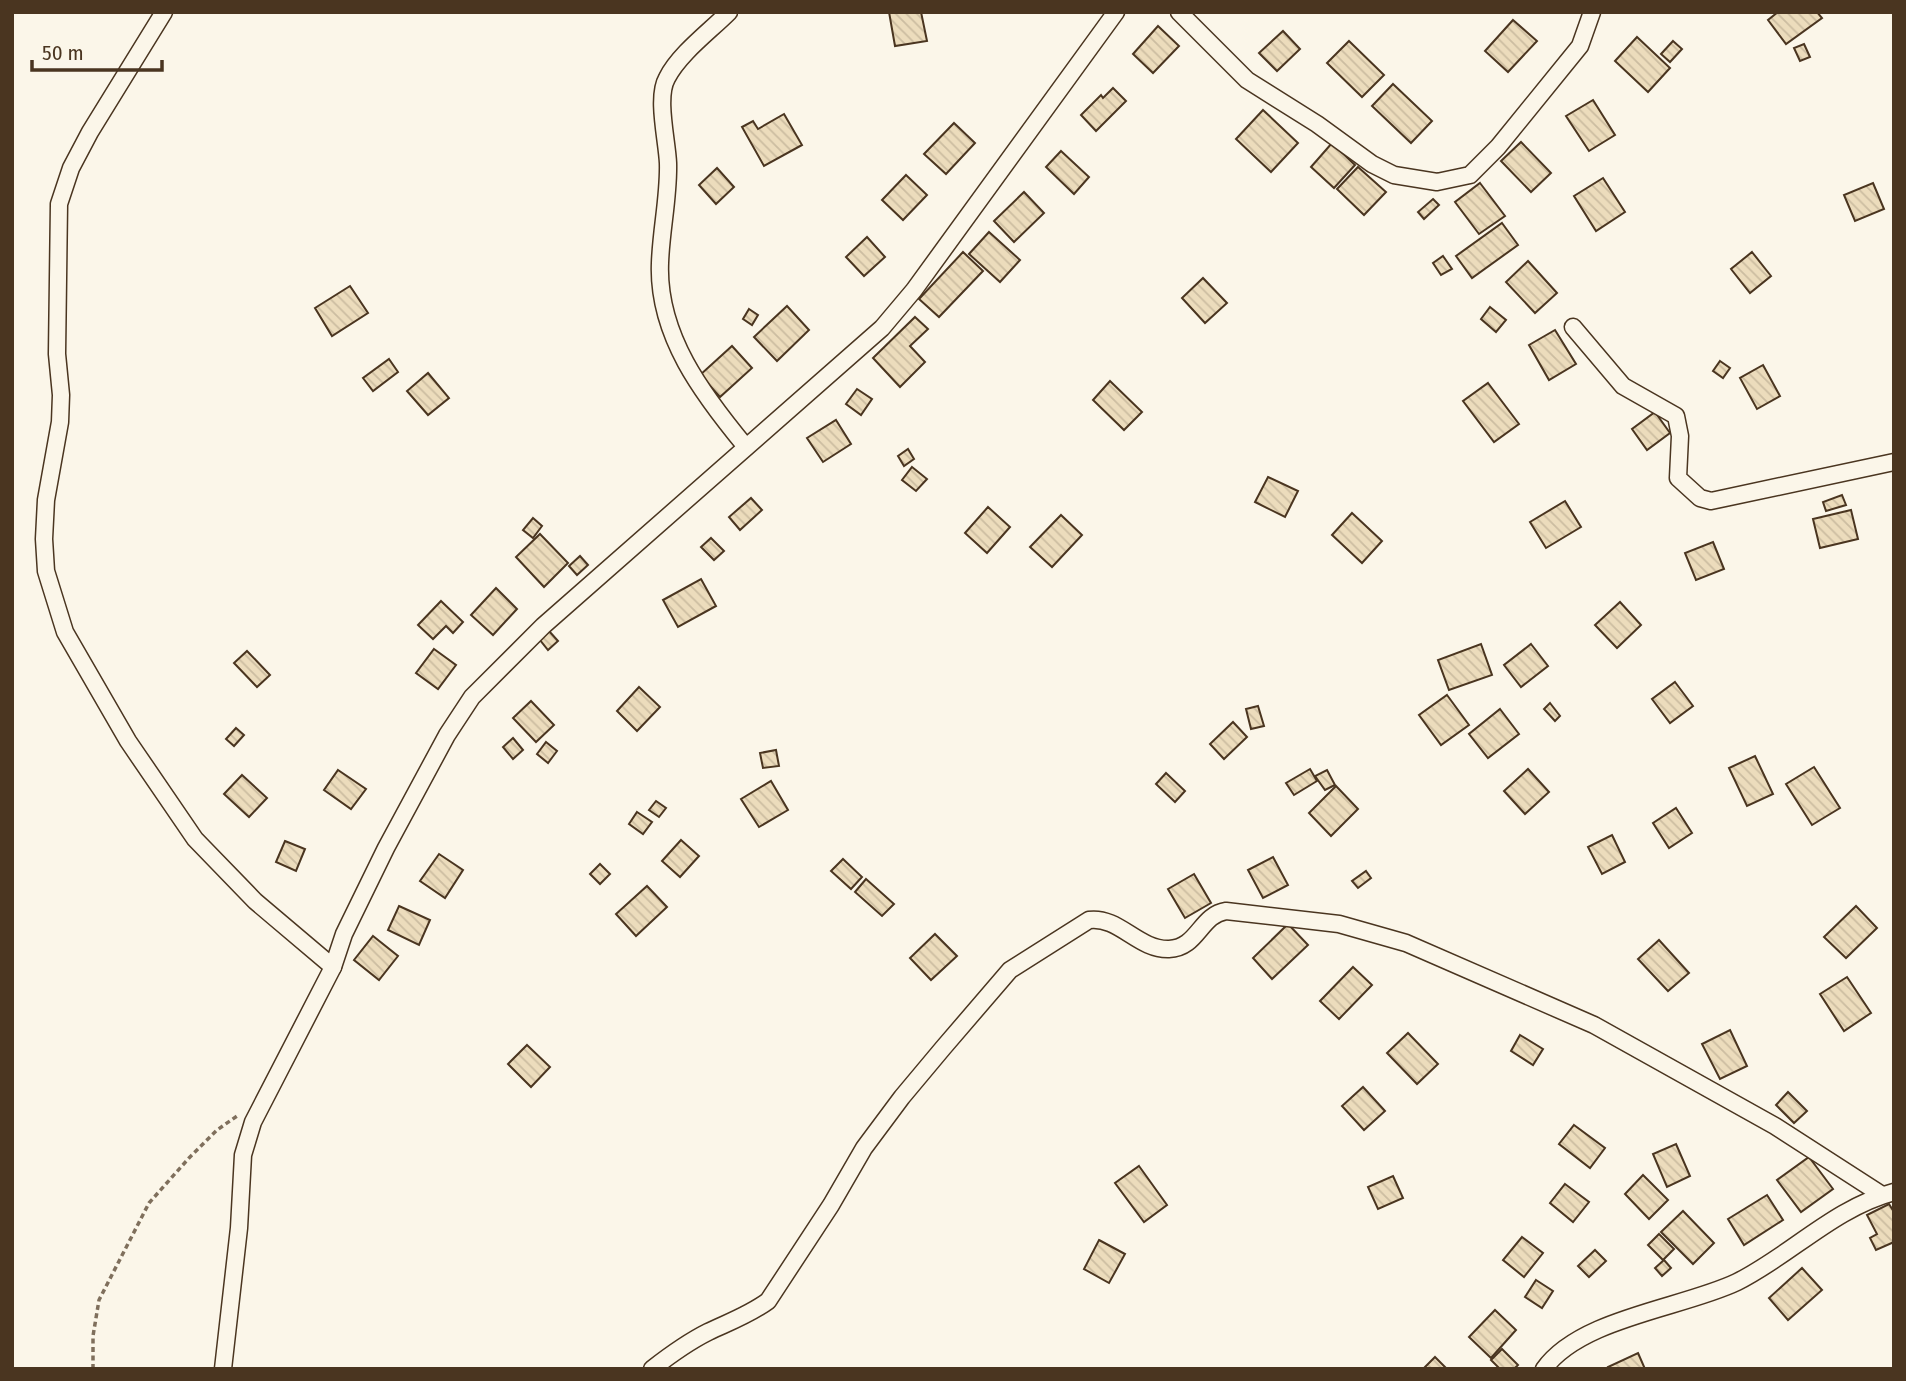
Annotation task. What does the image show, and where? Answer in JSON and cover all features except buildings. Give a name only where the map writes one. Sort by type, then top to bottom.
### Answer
[{"type":"street","points":[[164,12],[77,156],[60,204],[57,354],[61,395],[60,422],[46,500],[46,571],[65,632],[128,741],[195,839],[255,901],[332,967]]},
{"type":"street","points":[[729,12],[694,46],[669,75],[664,85],[668,164],[660,280],[671,329],[694,379],[746,447]]},
{"type":"street","points":[[223,1369],[239,1228],[243,1155],[253,1122],[332,967],[344,934],[386,848],[447,735],[472,697],[543,626],[882,328],[914,290],[1116,12]]},
{"type":"street","points":[[1179,12],[1247,80],[1317,124],[1373,164],[1394,175],[1437,182],[1470,175],[1498,147],[1580,46],[1592,12]]},
{"type":"street","points":[[1573,327],[1625,388],[1676,416],[1680,436],[1678,478],[1703,500],[1711,501],[1894,462]]},
{"type":"street","points":[[652,1369],[678,1349],[768,1301],[831,1205],[864,1148],[902,1097],[985,998],[1010,970],[1089,920],[1108,920],[1143,943],[1169,949],[1183,946],[1194,939],[1211,916],[1226,911],[1339,925],[1406,943],[1594,1025],[1775,1126],[1888,1193]]},
{"type":"street","points":[[1544,1369],[1561,1350],[1592,1333],[1738,1281],[1840,1214],[1888,1193]]},
{"type":"path","points":[[93,1369],[93,1336],[99,1300],[149,1203],[217,1130],[265,1097]]}]
